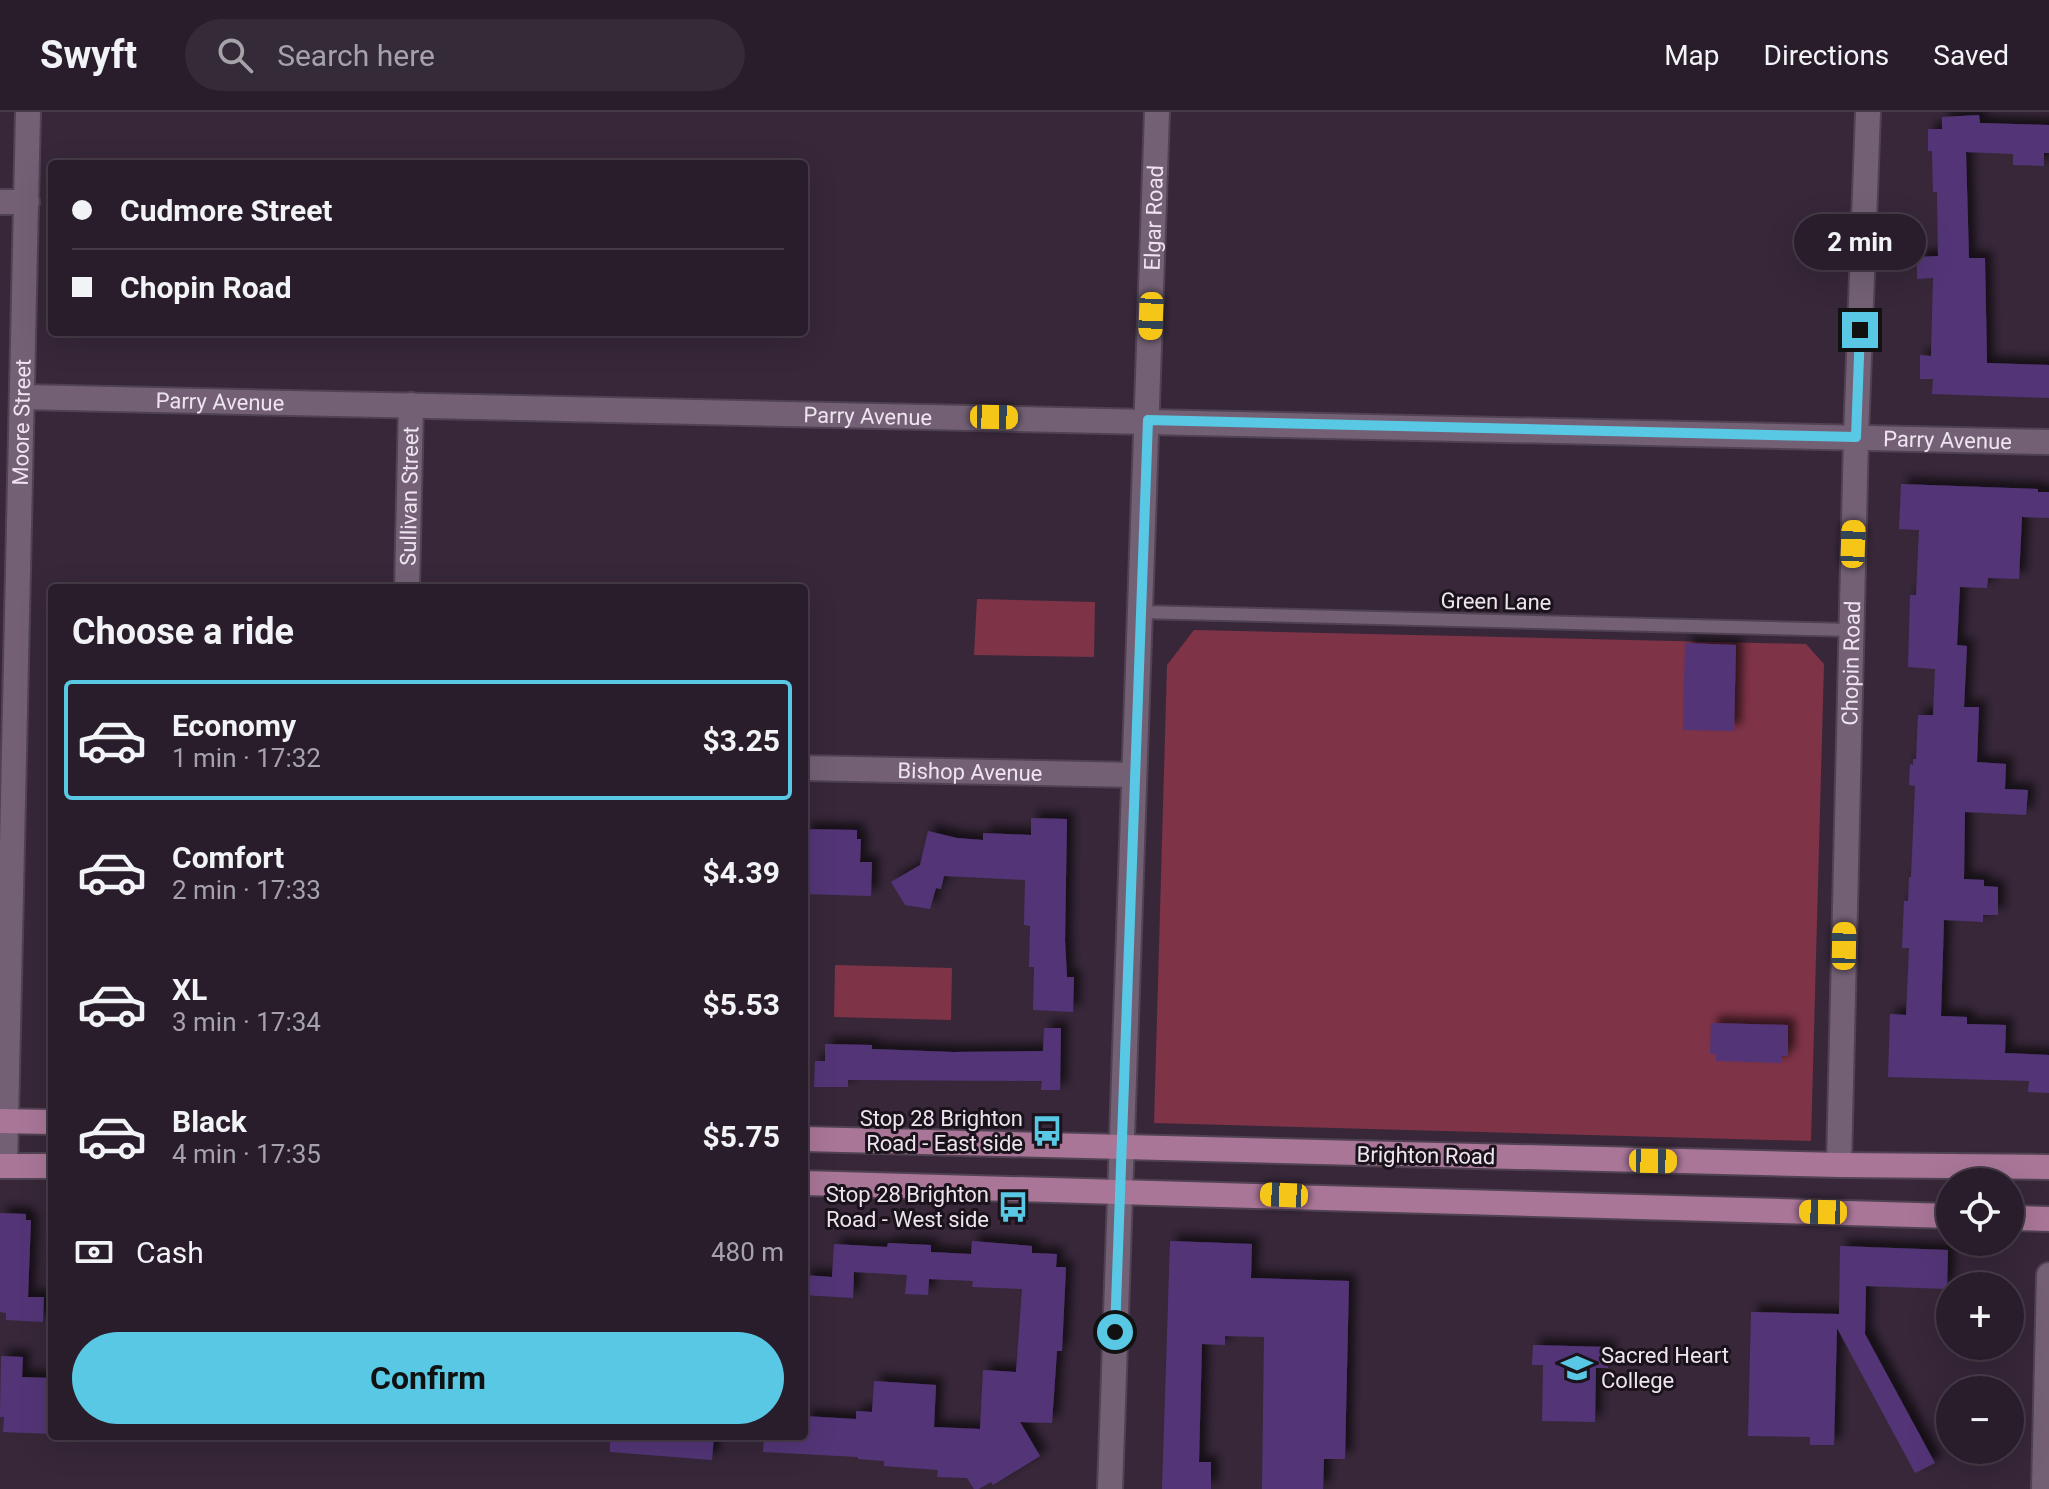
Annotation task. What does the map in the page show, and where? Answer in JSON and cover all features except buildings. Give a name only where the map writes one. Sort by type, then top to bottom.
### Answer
[{"type":"main road","points":[[3,1122],[48,1122]]},
{"type":"main road","name":"Brighton Road","points":[[808,1139],[1839,1165],[2049,1167]]},
{"type":"main road","points":[[2,1166],[48,1166]]},
{"type":"main road","name":"Brighton Road","points":[[808,1183],[1936,1216]]},
{"type":"main road","points":[[2024,1218],[2049,1219]]},
{"type":"street","name":"Moore Street","points":[[2,1166],[28,112]]},
{"type":"street","name":"Elgar Road","points":[[1110,1489],[1157,112]]},
{"type":"street","name":"Chopin Road","points":[[1839,1165],[1856,437],[1868,112]]},
{"type":"street","points":[[0,202],[27,202]]},
{"type":"street","name":"Parry Avenue","points":[[22,397],[2049,442]]},
{"type":"street","name":"Sullivan Street","points":[[407,584],[411,405]]},
{"type":"street","name":"Bishop Avenue","points":[[808,768],[1134,775]]},
{"type":"street","points":[[2044,1489],[2049,1275]]},
{"type":"lane","name":"Green Lane","points":[[1140,612],[1851,630]]},
{"type":"shaded area","points":[[977,599],[1095,602],[1094,657],[974,655]]},
{"type":"shaded area","points":[[1194,630],[1806,644],[1824,664],[1811,1141],[1154,1123],[1167,665]]},
{"type":"shaded area","points":[[835,965],[952,968],[951,1020],[834,1017]]},
{"type":"place","name":"Stop 28 Brighton Road - East side","points":[[1047,1131]]},
{"type":"place","name":"Stop 28 Brighton Road - West side","points":[[1013,1207]]},
{"type":"place","name":"Sacred Heart College","points":[[1577,1368]]},
{"type":"route","points":[[1115,1332],[1148,420],[1856,437],[1860,330]]}]
